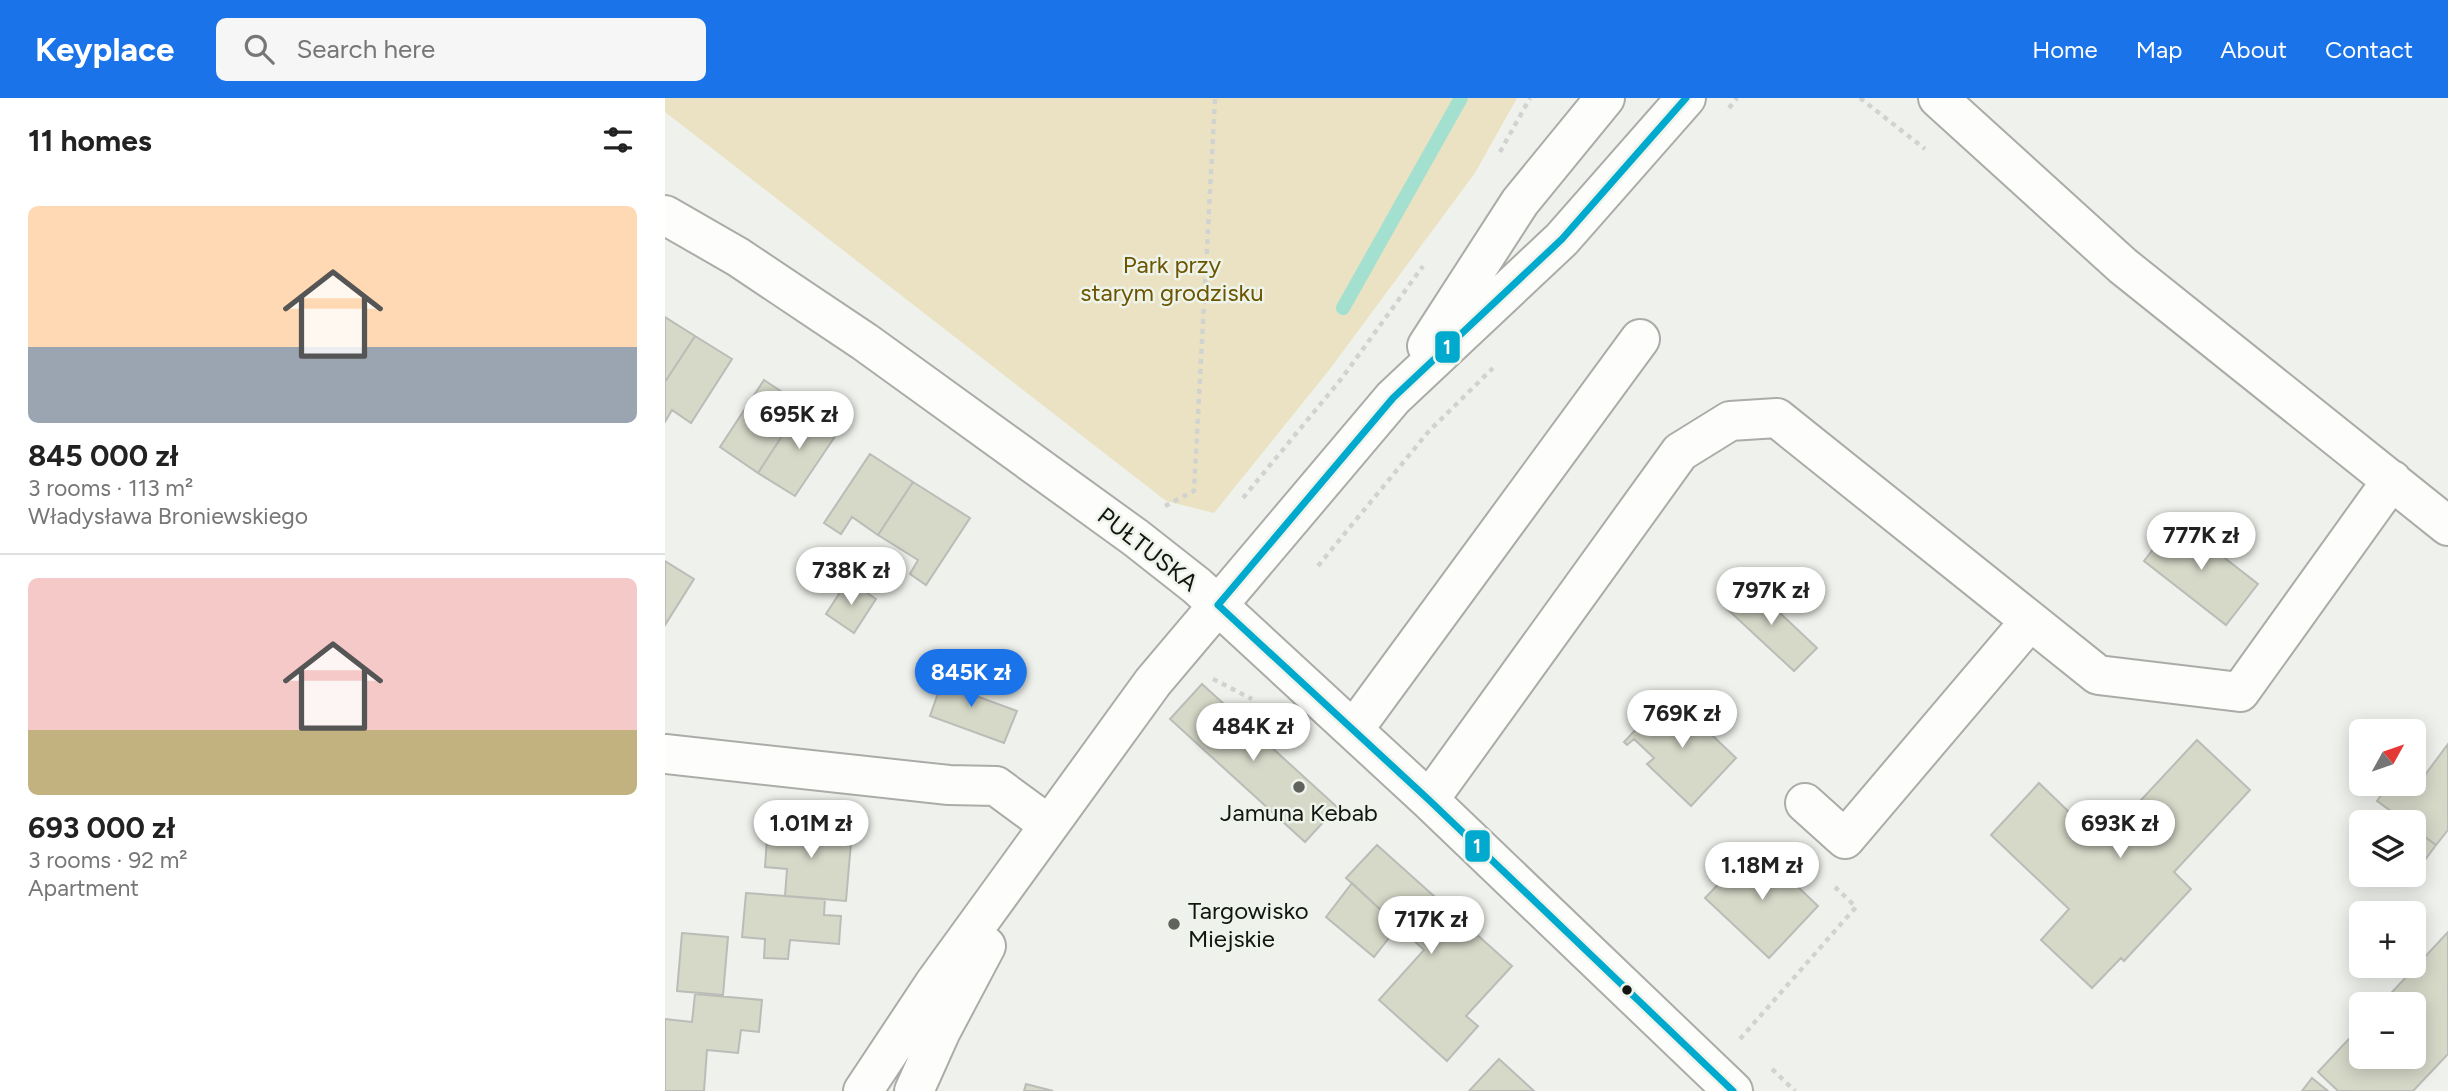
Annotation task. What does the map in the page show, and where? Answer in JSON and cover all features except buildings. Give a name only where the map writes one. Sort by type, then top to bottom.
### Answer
[{"type":"street","points":[[1393,398],[1520,202],[1605,98]]},
{"type":"street","points":[[863,1091],[934,984],[1153,682],[1393,398],[1562,239],[1686,98]]},
{"type":"street","points":[[1958,105],[2123,266],[2448,526]]},
{"type":"street","name":"PUŁTUSKA","points":[[665,215],[738,257],[865,342],[1136,538],[1218,605],[1354,729],[1733,1091]]},
{"type":"street","points":[[1354,729],[1640,339]]},
{"type":"street","points":[[1429,800],[1680,452],[1730,421],[1777,418],[2098,675],[2240,692],[2392,480]]},
{"type":"street","points":[[1805,803],[1845,839],[2030,621]]},
{"type":"street","points":[[665,754],[949,785],[996,786],[1049,825]]},
{"type":"street","points":[[914,1091],[940,1031],[1049,825]]},
{"type":"path","points":[[1156,509],[1194,491],[1215,98]]},
{"type":"path","points":[[1498,157],[1530,98]]},
{"type":"path","points":[[1243,498],[1342,378],[1429,257]]},
{"type":"path","points":[[1740,1039],[1856,907],[1835,887]]},
{"type":"green space","name":"Park przy starym grodzisku","points":[[665,98],[1517,98],[1475,173],[1330,369],[1214,513],[1166,501],[665,112]]},
{"type":"waterway","points":[[1343,308],[1461,98]]},
{"type":"transit line","name":"1","points":[[1218,605],[1393,398],[1562,239],[1686,98]]},
{"type":"transit line","name":"1","points":[[1218,605],[1429,800],[1733,1091]]},
{"type":"place","name":"Jamuna Kebab","points":[[1299,787]]},
{"type":"place","name":"Targowisko Miejskie","points":[[1174,924]]}]
